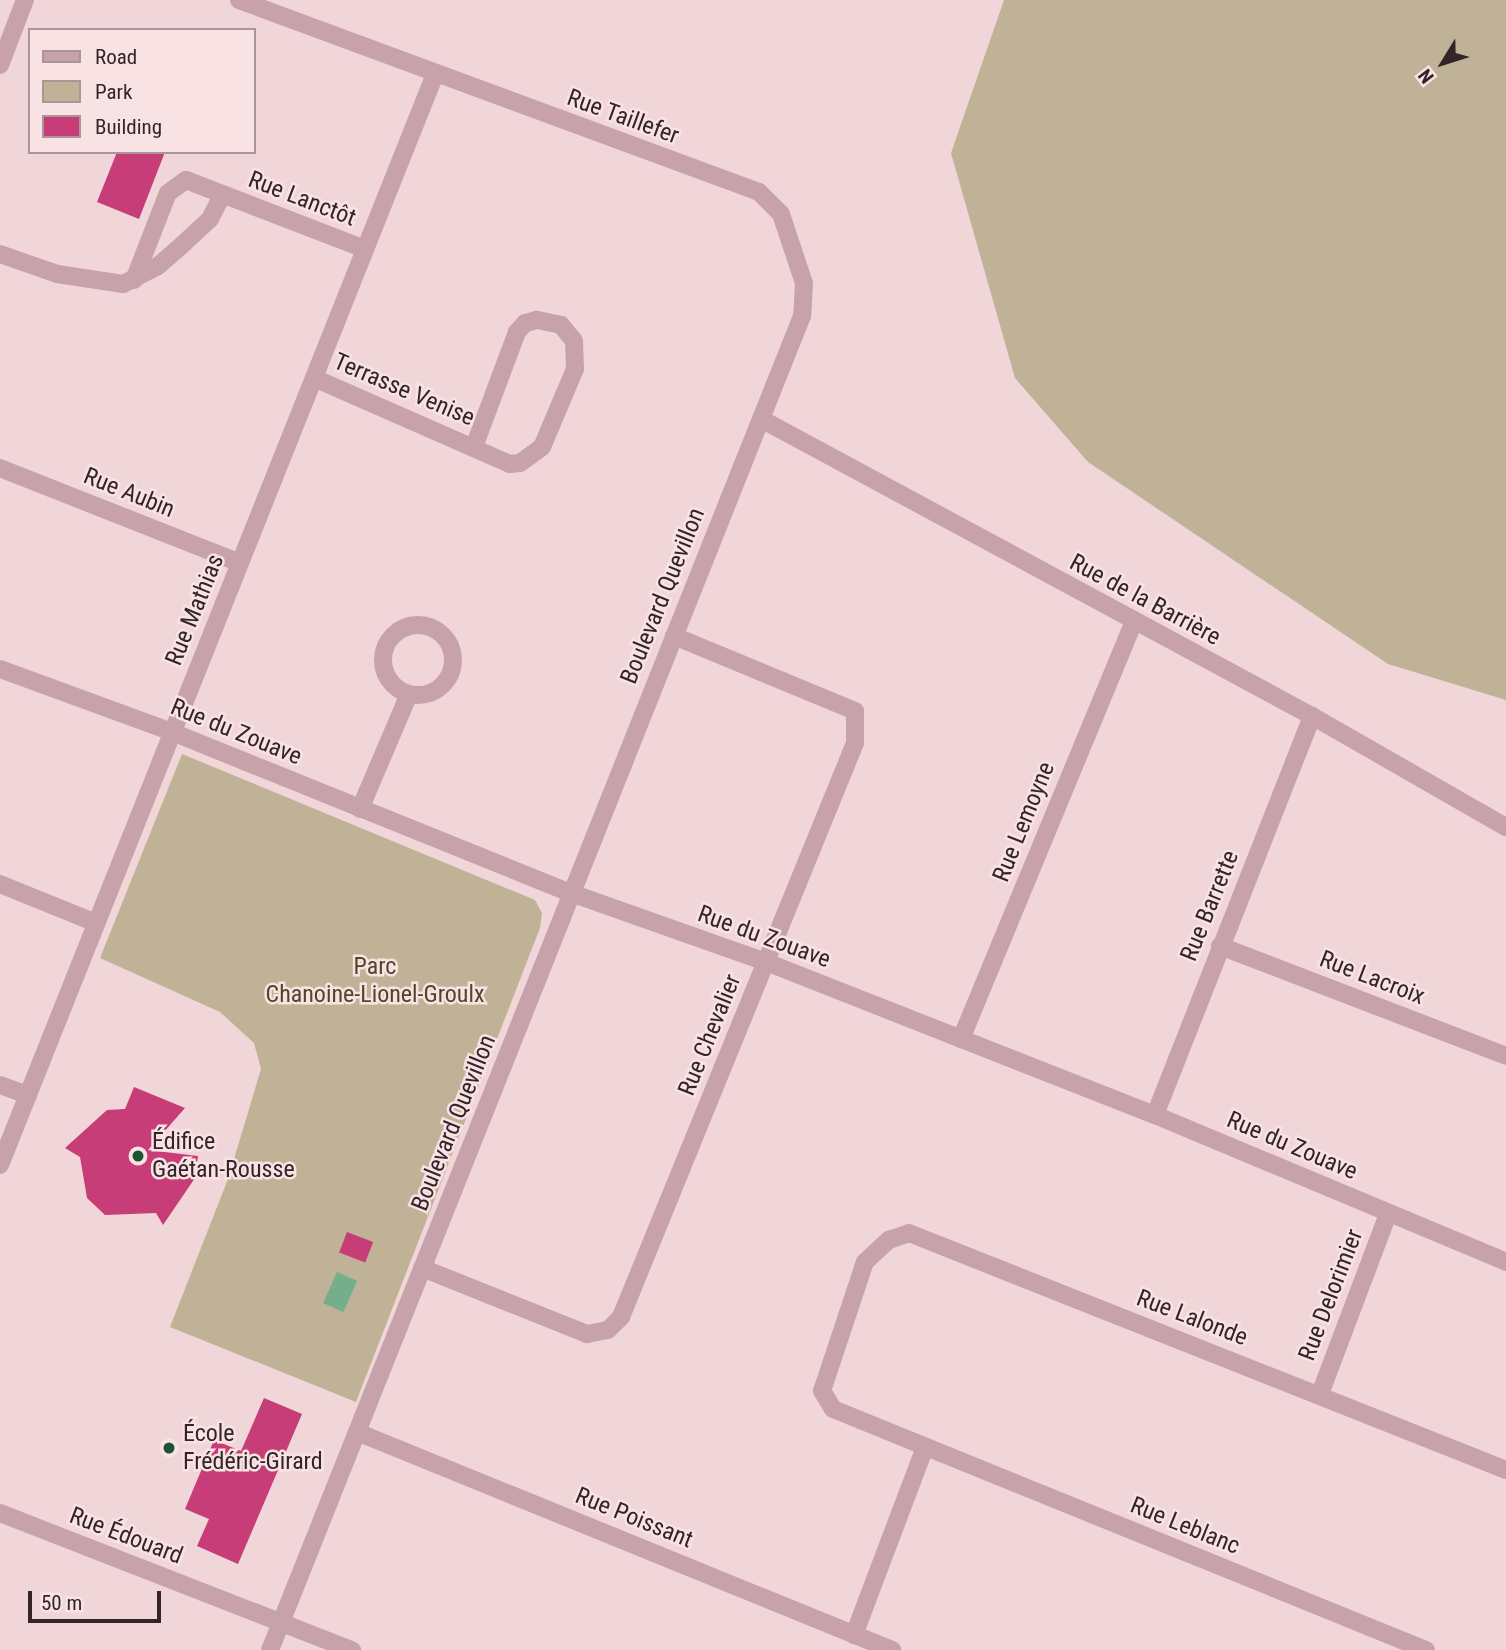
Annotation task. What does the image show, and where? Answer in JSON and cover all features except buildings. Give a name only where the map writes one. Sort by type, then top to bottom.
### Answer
[{"type":"street","points":[[0,65],[25,0]]},
{"type":"street","name":"Rue Taillefer","points":[[239,0],[769,200],[782,214],[804,283],[802,316],[761,419]]},
{"type":"street","name":"Rue Mathias","points":[[0,1165],[435,74]]},
{"type":"street","name":"Rue Lanctôt","points":[[135,280],[168,193],[186,180],[365,249]]},
{"type":"street","name":"Rue Lanctôt","points":[[0,254],[105,285],[135,280],[158,266],[210,219],[222,195]]},
{"type":"street","name":"Terrasse Venise","points":[[314,378],[510,464],[530,458],[542,447],[577,356],[574,341],[561,325],[537,320],[524,323],[517,331],[474,447]]},
{"type":"street","name":"Rue de la Barrière","points":[[761,419],[1133,623],[1312,716],[1506,827]]},
{"type":"street","name":"Boulevard Quevillon","points":[[270,1650],[761,419]]},
{"type":"street","name":"Rue Aubin","points":[[0,468],[240,563]]},
{"type":"street","name":"Rue Lemoyne","points":[[961,1039],[1133,623]]},
{"type":"street","points":[[418,625],[429,626],[448,641],[454,664],[450,676],[433,693],[409,694],[390,682],[384,650],[397,632],[418,625]]},
{"type":"street","name":"Rue Chevalier","points":[[422,1268],[587,1334],[608,1330],[621,1317],[855,743],[855,711],[674,636]]},
{"type":"street","name":"Rue du Zouave","points":[[0,668],[172,733],[571,893],[766,962],[1155,1115],[1506,1262]]},
{"type":"street","points":[[360,808],[409,694]]},
{"type":"street","name":"Rue Barrette","points":[[1155,1115],[1312,716]]},
{"type":"street","points":[[0,884],[96,923]]},
{"type":"street","name":"Rue Lacroix","points":[[1220,946],[1506,1056]]},
{"type":"street","points":[[0,1085],[28,1096]]},
{"type":"street","name":"Rue Delorimier","points":[[1320,1394],[1388,1214]]},
{"type":"street","name":"Rue Lalonde","points":[[865,1262],[889,1240],[909,1233],[1506,1470]]},
{"type":"street","name":"Rue Leblanc","points":[[865,1262],[822,1391],[833,1409],[854,1421],[925,1447],[1426,1650]]},
{"type":"street","name":"Rue Poissant","points":[[357,1432],[892,1650]]},
{"type":"street","points":[[854,1635],[925,1447]]},
{"type":"street","name":"Rue Édouard","points":[[0,1513],[352,1650]]},
{"type":"green space","points":[[1004,0],[1506,0],[1506,700],[1388,664],[1088,462],[1015,378],[951,153]]},
{"type":"green space","name":"Parc Chanoine-Lionel-Groulx","points":[[182,754],[535,900],[542,913],[540,928],[356,1402],[170,1327],[228,1179],[261,1069],[254,1043],[220,1012],[100,958]]},
{"type":"shaded area","points":[[337,1272],[357,1281],[343,1312],[323,1303]]},
{"type":"place","name":"Édifice Gaétan-Rousse","points":[[138,1156]]},
{"type":"place","name":"École Frédéric-Girard","points":[[169,1448]]}]
